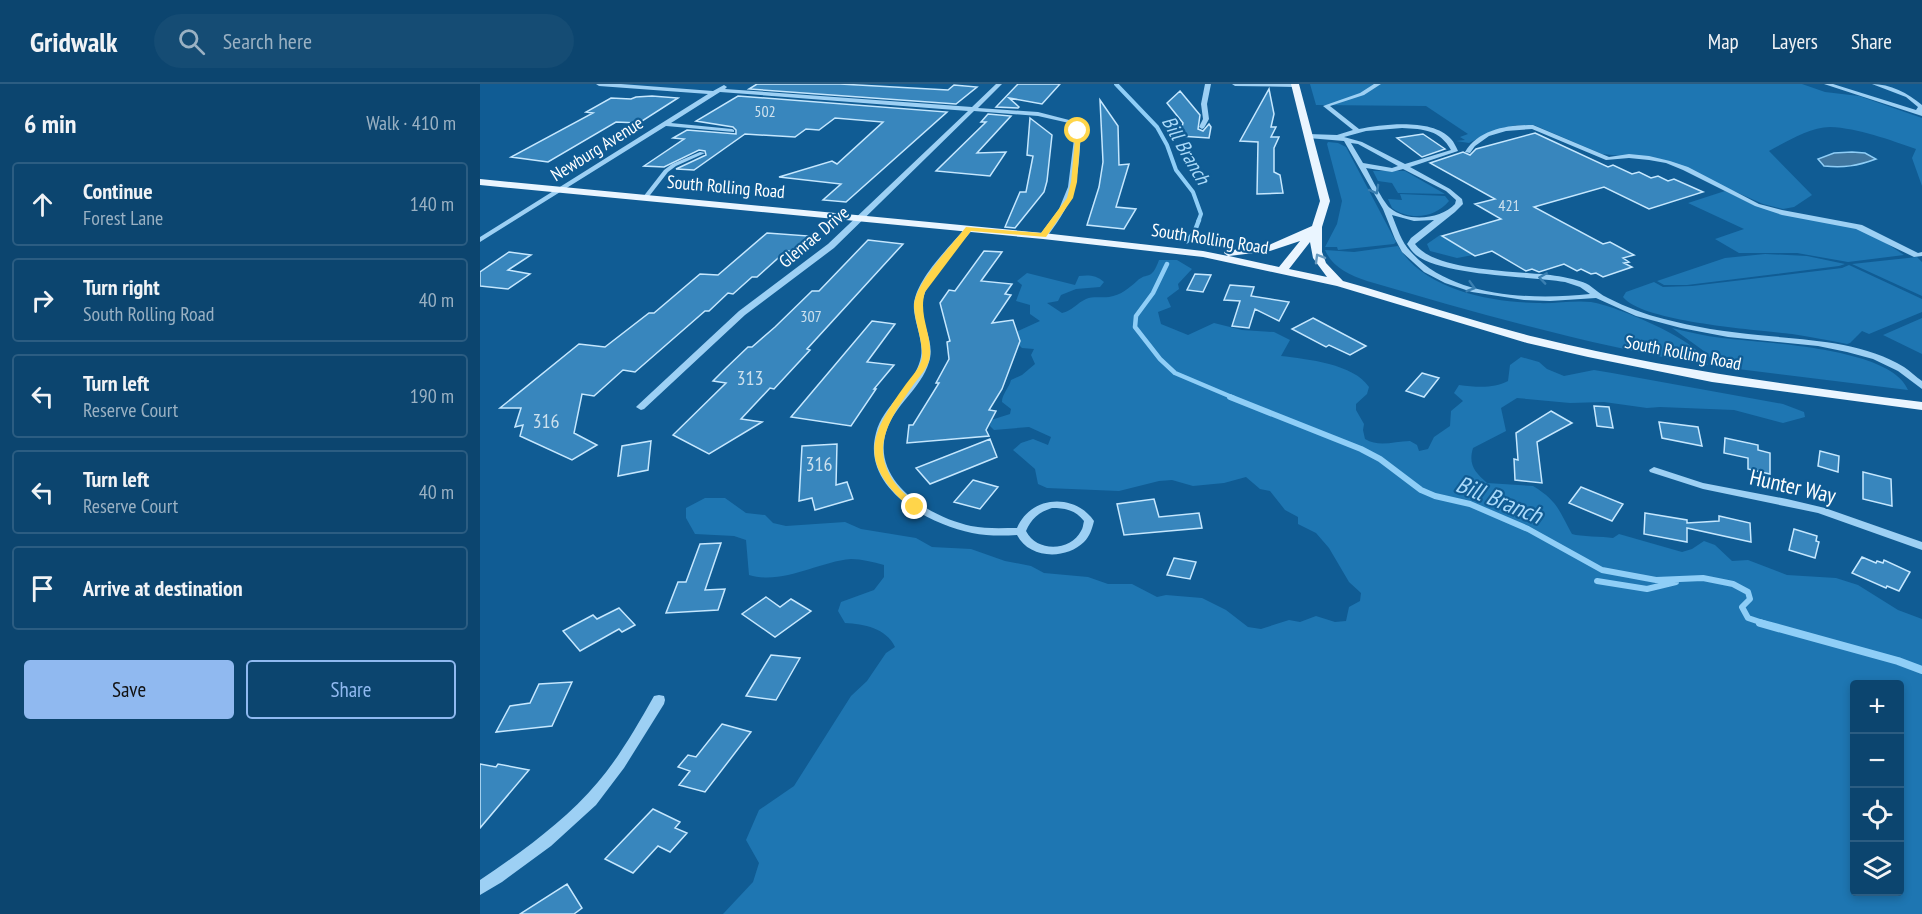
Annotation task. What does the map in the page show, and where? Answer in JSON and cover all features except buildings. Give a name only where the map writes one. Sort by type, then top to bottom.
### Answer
[{"type":"main road","points":[[1295,84],[1324,201],[1314,251],[1339,283]]},
{"type":"main road","name":"South Rolling Road","points":[[480,182],[1043,236],[1203,254],[1339,283],[1509,333],[1588,353],[1740,382],[1922,406]]},
{"type":"main road","points":[[1203,254],[1269,249],[1297,239],[1317,227]]},
{"type":"main road","points":[[1282,270],[1317,227]]},
{"type":"street","points":[[599,84],[1052,116],[1077,126],[1078,131],[1074,182],[1070,198],[1043,236]]},
{"type":"street","name":"Newburg Avenue","points":[[480,240],[729,84]]},
{"type":"street","name":"Glenrae Drive","points":[[641,407],[742,313],[808,266],[861,218],[999,84]]},
{"type":"street","points":[[1202,127],[1206,119],[1204,104],[1208,84]]},
{"type":"street","points":[[1235,84],[1295,84]]},
{"type":"street","points":[[1357,130],[1326,106],[1362,94],[1378,84]]},
{"type":"street","points":[[1827,84],[1920,113],[1921,107],[1908,96],[1875,84]]},
{"type":"street","points":[[666,123],[732,131]]},
{"type":"street","points":[[1337,137],[1357,130],[1386,126],[1412,127],[1440,134],[1455,147],[1452,153],[1405,166],[1381,170],[1362,165]]},
{"type":"street","points":[[1468,152],[1471,146],[1489,135],[1520,126],[1540,129],[1608,159],[1620,157],[1664,159],[1757,204],[1775,210],[1858,227],[1917,255],[1922,254]]},
{"type":"street","points":[[1308,136],[1337,137],[1370,147],[1459,199],[1456,208],[1412,244],[1413,249],[1425,258],[1451,265],[1579,283],[1597,296],[1646,316],[1684,327],[1733,335],[1775,338],[1857,352],[1898,367],[1922,386]]},
{"type":"street","points":[[1346,139],[1408,254],[1420,265],[1450,281],[1498,295],[1557,299],[1597,296]]},
{"type":"street","points":[[645,198],[666,171],[702,153]]},
{"type":"street","points":[[1386,210],[1404,219],[1448,214]]},
{"type":"street","points":[[969,229],[921,292],[918,304],[926,357],[922,367],[887,416],[880,435],[879,455],[884,473],[896,490],[915,507],[963,528],[989,532],[1021,531]]},
{"type":"street","points":[[1450,281],[1443,269],[1451,265]]},
{"type":"street","name":"Hunter Way","points":[[1654,470],[1689,484],[1789,502],[1922,546]]},
{"type":"street","points":[[1048,506],[1069,506],[1078,509],[1089,521],[1089,529],[1080,541],[1060,549],[1034,547],[1027,543],[1021,531],[1028,515],[1048,506]]},
{"type":"street","points":[[480,888],[525,858],[603,787],[631,749],[659,700]]},
{"type":"shaded area","points":[[1310,84],[1802,84],[1825,92],[1859,96],[1922,118],[1922,186],[1912,158],[1916,149],[1863,132],[1830,127],[1814,129],[1769,151],[1812,195],[1794,207],[1783,209],[1763,204],[1664,160],[1602,154],[1534,125],[1516,125],[1490,132],[1469,143],[1456,141],[1465,140],[1460,137],[1468,134],[1426,106],[1316,105]]},
{"type":"shaded area","points":[[1328,142],[1346,147],[1396,242],[1394,244],[1338,250],[1337,247],[1325,247],[1337,224],[1342,201]]},
{"type":"shaded area","points":[[1834,153],[1865,153],[1876,159],[1838,167],[1824,166],[1818,159]]},
{"type":"shaded area","points":[[1373,171],[1405,171],[1445,194],[1398,193],[1392,183],[1378,181]]},
{"type":"shaded area","points":[[1725,191],[1752,204],[1859,229],[1874,235],[1904,255],[1848,262],[1797,253],[1739,253],[1715,239],[1744,229],[1688,203]]},
{"type":"shaded area","points":[[1400,194],[1445,196],[1449,201],[1430,214],[1407,215],[1392,208],[1388,199],[1402,200]]},
{"type":"shaded area","points":[[1440,235],[1473,255],[1457,258],[1430,251],[1427,244]]},
{"type":"shaded area","points":[[1398,246],[1424,273],[1460,291],[1519,302],[1591,302],[1602,305],[1637,317],[1675,336],[1703,356],[1708,365],[1579,339],[1367,281],[1342,270],[1325,250],[1354,252]]},
{"type":"shaded area","points":[[1765,254],[1807,256],[1845,264],[1687,285],[1664,285],[1657,281],[1725,258]]},
{"type":"shaded area","points":[[1917,257],[1922,262],[1922,296],[1852,264]]},
{"type":"shaded area","points":[[1159,260],[1177,260],[1192,269],[1178,284],[1179,289],[1167,298],[1171,307],[1158,312],[1161,324],[1188,335],[1214,323],[1242,330],[1274,332],[1290,340],[1281,356],[1329,364],[1362,379],[1369,387],[1367,394],[1356,404],[1356,410],[1364,424],[1365,439],[1371,442],[1410,441],[1417,445],[1419,451],[1428,449],[1434,437],[1450,426],[1451,411],[1463,401],[1454,393],[1459,385],[1478,387],[1502,384],[1508,381],[1510,365],[1521,357],[1539,362],[1547,369],[1564,376],[1594,370],[1783,404],[1804,412],[1805,417],[1783,423],[1734,410],[1647,408],[1604,402],[1570,403],[1517,398],[1501,408],[1506,431],[1473,448],[1471,459],[1476,472],[1487,483],[1533,486],[1541,491],[1557,507],[1572,534],[1613,538],[1619,534],[1682,552],[1704,541],[1715,545],[1732,561],[1748,560],[1787,575],[1836,578],[1858,585],[1898,610],[1922,619],[1922,914],[723,914],[753,882],[759,863],[746,840],[759,810],[794,786],[851,696],[867,681],[886,653],[895,647],[886,635],[874,628],[845,623],[838,611],[841,602],[874,590],[884,577],[884,565],[851,559],[787,575],[762,577],[749,575],[746,540],[734,536],[695,534],[686,518],[686,508],[705,498],[725,498],[746,513],[765,515],[773,523],[786,526],[845,522],[861,529],[916,538],[932,547],[971,549],[1005,561],[1031,566],[1044,573],[1088,577],[1108,584],[1132,584],[1157,597],[1166,595],[1202,598],[1226,610],[1248,627],[1261,629],[1289,620],[1300,622],[1316,616],[1335,622],[1346,621],[1349,607],[1360,601],[1361,593],[1349,582],[1329,548],[1316,533],[1298,524],[1298,517],[1285,510],[1270,491],[1260,489],[1246,477],[1224,483],[1193,486],[1172,480],[1159,481],[1119,491],[1047,488],[1038,484],[1035,469],[1013,450],[1021,443],[1033,439],[1048,445],[1051,437],[1029,427],[994,430],[990,426],[991,420],[1010,414],[1011,409],[1002,402],[1011,380],[1022,375],[1035,364],[1031,355],[1034,349],[1022,348],[1016,342],[1018,331],[1040,321],[1030,314],[1030,305],[1016,301],[1022,285],[1017,281],[1027,273],[1075,285],[1079,276],[1092,276],[1104,282],[1100,287],[1076,289],[1061,295],[1058,301],[1047,303],[1062,313],[1089,298],[1109,297],[1121,293],[1154,271]]},
{"type":"shaded area","points":[[1849,265],[1922,299],[1922,312],[1869,334],[1862,331],[1847,344],[1792,334],[1676,319],[1634,306],[1623,297],[1626,292],[1654,282],[1663,287],[1692,286],[1842,268]]},
{"type":"shaded area","points":[[1922,318],[1922,354],[1883,335]]},
{"type":"shaded area","points":[[1672,328],[1716,337],[1794,345],[1853,356],[1878,364],[1897,376],[1908,390],[1714,366],[1708,354]]},
{"type":"waterway","name":"Bill Branch","points":[[1116,84],[1157,127],[1167,145],[1176,170],[1193,192],[1201,214],[1198,222]]},
{"type":"waterway","name":"Bill Branch","points":[[1187,241],[1194,233],[1199,220]]},
{"type":"waterway","name":"Bill Branch","points":[[1167,264],[1153,293],[1136,316],[1135,327],[1160,359],[1175,373],[1234,398]]},
{"type":"waterway","name":"Bill Branch","points":[[1230,397],[1361,449],[1380,459],[1421,490],[1435,496],[1470,504],[1528,529],[1602,570],[1656,580],[1703,578],[1733,584],[1748,592],[1750,599],[1742,607],[1748,618],[1766,624]]},
{"type":"waterway","points":[[1597,581],[1647,589],[1676,582]]},
{"type":"waterway","name":"Bill Branch","points":[[1760,623],[1898,661],[1922,670]]},
{"type":"route","points":[[915,507],[896,490],[884,473],[879,455],[880,435],[887,416],[922,367],[926,357],[918,304],[921,292],[969,229],[1043,236],[1070,198],[1074,182],[1078,131]]}]
